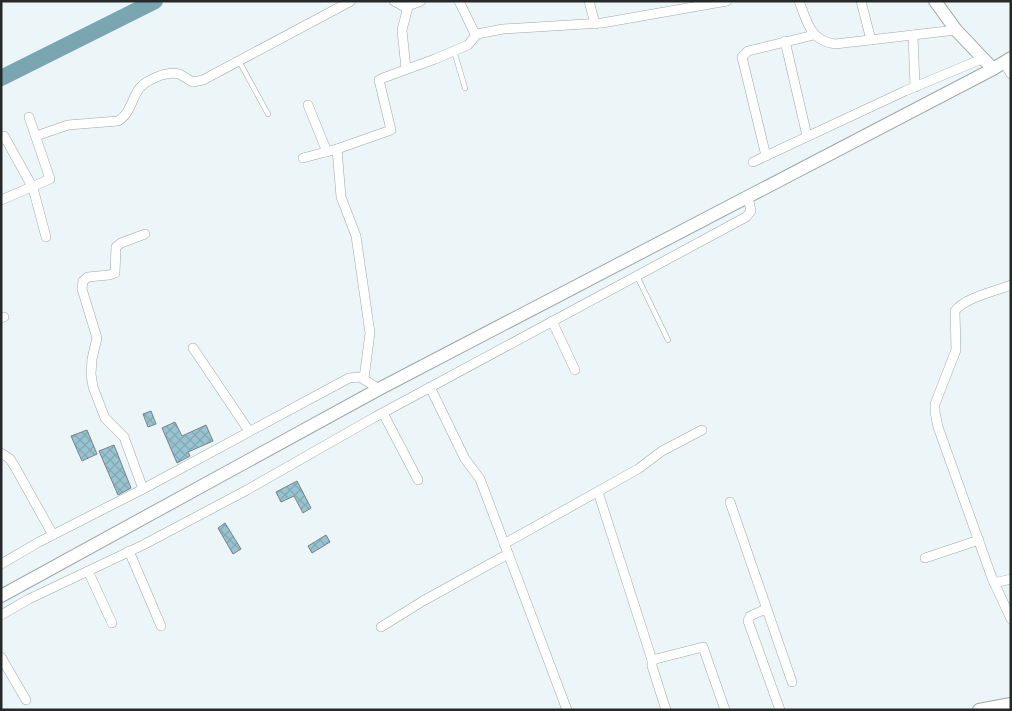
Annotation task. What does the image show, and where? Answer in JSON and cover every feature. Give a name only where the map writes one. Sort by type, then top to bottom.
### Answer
[{"type":"street","points":[[36,136],[68,125],[118,121],[125,117],[137,90],[145,83],[176,74],[184,76],[193,82],[199,82],[351,1]]},
{"type":"street","points":[[394,1],[408,7],[421,1]]},
{"type":"street","points":[[459,1],[474,32],[477,34]]},
{"type":"street","points":[[589,1],[595,24]]},
{"type":"street","points":[[303,158],[337,149],[391,130],[379,80],[470,44],[477,34],[503,29],[595,24],[629,20],[727,1]]},
{"type":"street","points":[[799,1],[814,35],[823,42],[835,44],[956,30]]},
{"type":"street","points":[[861,1],[871,40]]},
{"type":"street","points":[[935,1],[956,30],[984,58],[1002,63],[1011,74]]},
{"type":"street","points":[[406,69],[402,30],[408,7]]},
{"type":"street","points":[[766,156],[742,57],[748,51],[814,35]]},
{"type":"street","points":[[913,35],[915,87]]},
{"type":"street","points":[[785,41],[807,136]]},
{"type":"street","points":[[753,162],[915,87],[984,58]]},
{"type":"street","points":[[1,596],[379,389],[1002,63]]},
{"type":"street","points":[[308,105],[327,152]]},
{"type":"street","points":[[1,200],[33,188],[50,179],[29,117]]},
{"type":"street","points":[[4,136],[33,188],[46,237]]},
{"type":"street","points":[[337,149],[341,197],[356,236],[370,333],[364,378]]},
{"type":"street","points":[[1,615],[246,490],[430,387],[746,218],[751,212],[748,197]]},
{"type":"street","points":[[144,489],[126,441],[119,431],[105,418],[93,387],[91,374],[92,359],[97,338],[82,289],[84,281],[88,277],[110,276],[115,273],[115,249],[118,245],[145,234]]},
{"type":"street","points":[[1011,285],[968,301],[955,311],[956,350],[934,404],[938,427],[994,583],[1011,619]]},
{"type":"street","points":[[552,321],[575,370]]},
{"type":"street","points":[[192,348],[249,431]]},
{"type":"street","points":[[1,564],[349,378],[356,376],[364,378],[379,389]]},
{"type":"street","points":[[430,387],[465,459],[480,479],[567,710]]},
{"type":"street","points":[[383,413],[418,480]]},
{"type":"street","points":[[504,544],[598,492],[662,451],[702,430]]},
{"type":"street","points":[[1,453],[10,459],[53,535]]},
{"type":"street","points":[[598,492],[652,660],[652,666],[666,710]]},
{"type":"street","points":[[730,502],[792,682]]},
{"type":"street","points":[[924,558],[979,540]]},
{"type":"street","points":[[129,551],[161,626]]},
{"type":"street","points":[[381,627],[508,554]]},
{"type":"street","points":[[88,571],[112,623]]},
{"type":"street","points":[[994,583],[1011,579]]},
{"type":"street","points":[[766,609],[750,616],[748,621],[780,710]]},
{"type":"street","points":[[652,660],[703,647],[724,710]]},
{"type":"street","points":[[1,657],[26,700]]},
{"type":"street","points":[[979,710],[1011,704]]},
{"type":"lane","points":[[454,51],[465,88]]},
{"type":"lane","points":[[239,61],[268,114]]},
{"type":"lane","points":[[637,276],[668,340]]},
{"type":"building","points":[[151,411],[156,424],[148,427],[143,414]]},
{"type":"building","points":[[175,422],[182,436],[206,425],[213,441],[188,452],[190,456],[177,463],[162,428]]},
{"type":"building","points":[[87,430],[97,454],[82,461],[71,436]]},
{"type":"building","points":[[114,445],[131,488],[118,495],[99,451]]},
{"type":"building","points":[[297,481],[311,508],[303,513],[294,496],[281,502],[276,492]]},
{"type":"building","points":[[225,523],[241,549],[233,554],[218,528]]},
{"type":"building","points":[[326,535],[330,542],[312,553],[308,546]]},
{"type":"waterway","points":[[1,78],[155,1]]}]
